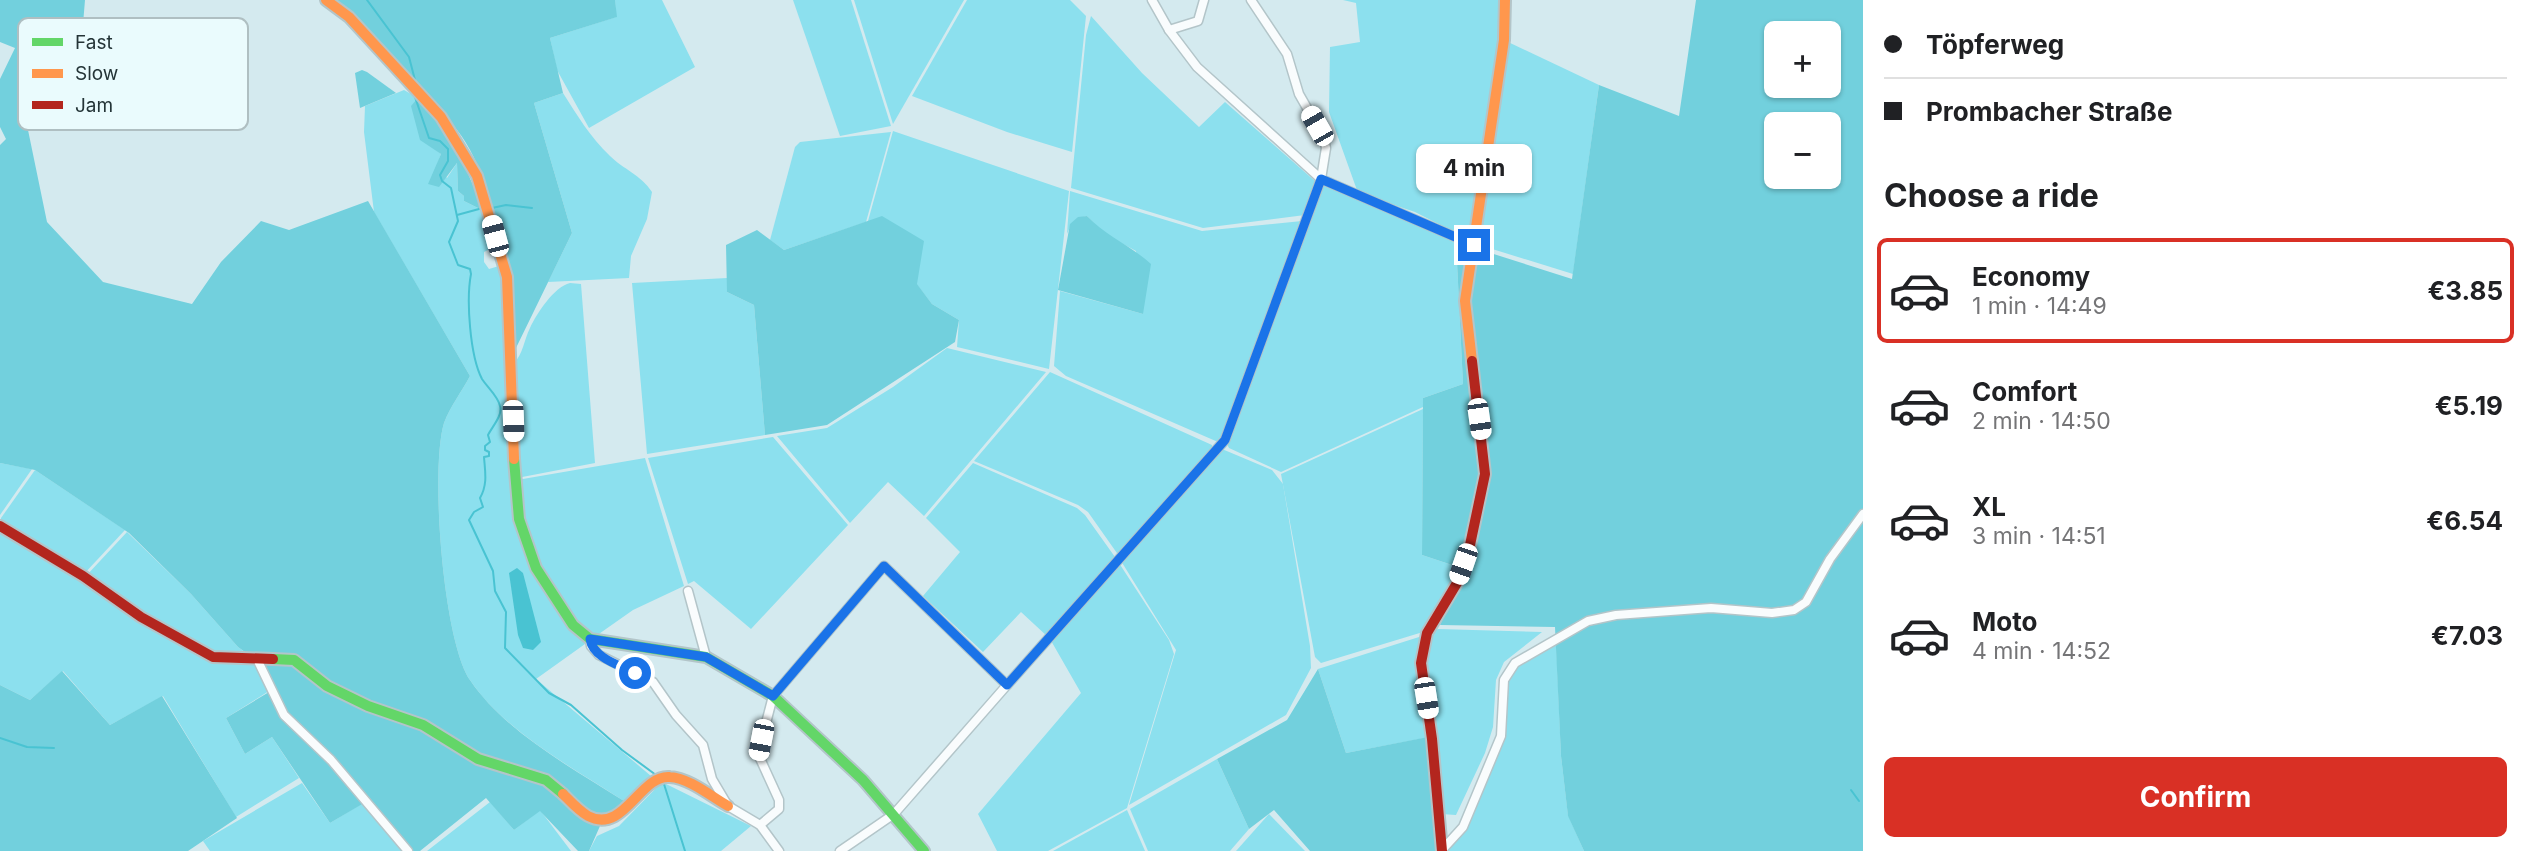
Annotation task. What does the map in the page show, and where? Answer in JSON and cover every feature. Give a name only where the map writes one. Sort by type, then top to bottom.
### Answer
[{"type":"street","points":[[326,0],[349,17],[441,117],[459,142],[477,176],[507,277],[515,484],[519,519],[532,559],[573,625],[590,639],[706,657],[773,696],[894,814],[924,851]]},
{"type":"street","points":[[1152,0],[1169,30],[1196,67],[1321,179],[1474,245]]},
{"type":"street","points":[[1169,30],[1198,21],[1205,0]]},
{"type":"street","points":[[840,851],[894,814],[1225,440],[1321,179],[1326,148],[1323,136],[1298,93],[1287,54],[1251,0]]},
{"type":"street","points":[[1442,850],[1432,739],[1421,663],[1427,633],[1457,583],[1470,545],[1485,474],[1465,301],[1504,40],[1505,0]]},
{"type":"street","points":[[1442,850],[1463,827],[1501,736],[1504,680],[1515,663],[1588,621],[1616,615],[1711,608],[1772,613],[1794,610],[1806,602],[1830,559],[1863,514]]},
{"type":"street","points":[[0,526],[83,576],[141,617],[196,649],[213,657],[294,660],[327,687],[368,706],[423,725],[478,759],[536,775],[596,819],[605,820],[625,810],[658,779],[667,776],[677,778],[760,825],[779,851]]},
{"type":"street","points":[[760,825],[779,808],[779,800],[758,754],[773,696],[884,566],[1007,685]]},
{"type":"street","points":[[688,592],[706,657]]},
{"type":"street","points":[[590,639],[591,646],[599,655],[653,682],[676,715],[703,745],[712,779],[728,806]]},
{"type":"street","points":[[257,659],[284,715],[331,760],[408,851]]},
{"type":"shaded area","points":[[0,0],[85,0],[84,18],[18,18],[18,130],[28,130],[47,222],[103,282],[192,304],[221,262],[261,221],[289,230],[368,201],[470,376],[444,423],[438,477],[446,593],[461,659],[470,680],[485,699],[520,732],[624,801],[600,826],[589,851],[578,851],[540,811],[514,830],[486,798],[420,851],[411,851],[364,803],[330,823],[272,737],[245,754],[226,718],[274,689],[263,665],[238,647],[191,594],[129,533],[35,470],[0,463],[0,145],[6,139],[0,127],[0,79],[15,48],[0,42]]},
{"type":"shaded area","points":[[337,0],[615,0],[617,17],[550,38],[563,93],[534,103],[572,233],[515,350],[499,236],[483,178],[471,152],[429,96]]},
{"type":"shaded area","points":[[615,0],[662,0],[695,67],[589,128],[557,70],[550,38],[616,17]]},
{"type":"shaded area","points":[[793,0],[851,0],[891,126],[840,136]]},
{"type":"shaded area","points":[[854,0],[964,0],[893,124]]},
{"type":"shaded area","points":[[967,0],[1070,0],[1086,16],[1072,152],[1007,132],[912,96]]},
{"type":"shaded area","points":[[1343,0],[1503,0],[1503,22],[1471,236],[1462,236],[1415,212],[1358,193],[1329,112],[1330,47],[1360,42],[1356,3]]},
{"type":"shaded area","points":[[1696,0],[1863,0],[1863,851],[1584,851],[1568,816],[1561,756],[1555,627],[1440,625],[1464,569],[1422,555],[1423,398],[1463,384],[1456,242],[1572,279],[1599,85],[1679,116]]},
{"type":"shaded area","points":[[1091,16],[1142,73],[1199,127],[1225,102],[1316,182],[1305,215],[1203,228],[1071,188],[1086,35]]},
{"type":"shaded area","points":[[1508,42],[1599,85],[1573,274],[1476,244]]},
{"type":"shaded area","points":[[362,70],[396,93],[360,108],[355,73]]},
{"type":"shaded area","points":[[404,90],[418,98],[434,148],[441,154],[437,165],[447,178],[457,163],[458,191],[464,196],[464,201],[484,211],[494,247],[484,252],[484,262],[489,269],[499,266],[503,289],[512,492],[558,614],[585,644],[536,679],[651,776],[624,801],[562,762],[501,716],[470,680],[461,659],[446,593],[438,477],[444,423],[470,376],[374,212],[364,132],[365,106]]},
{"type":"shaded area","points":[[563,93],[603,149],[643,181],[652,192],[647,219],[631,256],[629,278],[548,282],[572,233],[534,103]]},
{"type":"shaded area","points":[[418,98],[452,136],[484,211],[464,201],[464,196],[458,191],[457,163],[439,187],[428,184],[441,154],[420,140],[411,106]]},
{"type":"shaded area","points":[[893,131],[1069,191],[1049,369],[957,347],[959,320],[932,304],[868,221]]},
{"type":"shaded area","points":[[891,132],[866,222],[784,250],[770,240],[795,147],[800,142]]},
{"type":"shaded area","points":[[1323,185],[1450,236],[1456,242],[1463,384],[1423,398],[1423,407],[1281,472],[1229,448],[1226,442]]},
{"type":"shaded area","points":[[1070,191],[1202,231],[1302,221],[1224,437],[1218,442],[1066,376],[1054,366],[1060,291],[1143,314],[1136,251],[1103,233],[1087,216],[1074,222],[1067,234]]},
{"type":"shaded area","points":[[882,216],[924,241],[917,284],[932,304],[959,320],[955,342],[827,425],[765,435],[754,305],[727,292],[726,245],[757,230],[784,250]]},
{"type":"shaded area","points":[[1087,216],[1151,264],[1143,314],[1058,290],[1070,224],[1078,217]]},
{"type":"shaded area","points":[[727,278],[727,292],[754,305],[765,435],[647,454],[632,283]]},
{"type":"shaded area","points":[[570,283],[581,284],[595,463],[517,478],[514,363],[542,308],[552,295]]},
{"type":"shaded area","points":[[947,348],[1046,372],[924,516],[888,482],[850,523],[777,436],[827,428],[893,387]]},
{"type":"shaded area","points":[[1050,372],[1212,445],[1212,450],[1119,556],[1088,512],[1078,505],[974,461]]},
{"type":"shaded area","points":[[1423,409],[1422,555],[1461,568],[1423,632],[1321,663],[1315,657],[1281,474]]},
{"type":"shaded area","points":[[773,437],[848,525],[751,629],[694,581],[688,584],[648,458]]},
{"type":"shaded area","points":[[1222,449],[1272,470],[1283,484],[1310,646],[1311,668],[1286,715],[1129,805],[1176,650],[1121,561]]},
{"type":"shaded area","points":[[645,458],[684,586],[633,610],[596,636],[578,622],[550,587],[532,546],[517,480]]},
{"type":"shaded area","points":[[0,463],[32,469],[0,515]]},
{"type":"shaded area","points":[[973,463],[1077,508],[1115,557],[1048,637],[1021,612],[983,652],[923,596],[960,552],[926,518]]},
{"type":"shaded area","points":[[35,470],[125,530],[83,575],[0,524],[1,518]]},
{"type":"shaded area","points":[[0,529],[200,653],[254,662],[269,691],[226,718],[245,754],[272,737],[299,778],[236,817],[163,696],[110,725],[63,671],[30,700],[0,685]]},
{"type":"shaded area","points":[[127,532],[191,594],[238,647],[250,656],[214,654],[183,639],[86,576]]},
{"type":"shaded area","points":[[1119,563],[1169,640],[1174,654],[1127,808],[1048,851],[997,851],[978,814],[1081,693],[1050,639]]},
{"type":"shaded area","points":[[517,568],[523,573],[541,642],[533,650],[523,648],[518,635],[509,573]]},
{"type":"shaded area","points":[[1438,629],[1542,632],[1504,662],[1496,680],[1493,727],[1485,753],[1456,815],[1441,814],[1425,664],[1431,632]]},
{"type":"shaded area","points":[[1422,638],[1430,737],[1346,753],[1318,669]]},
{"type":"shaded area","points":[[1556,639],[1561,756],[1568,815],[1584,851],[1448,851],[1469,823],[1501,741],[1506,685],[1518,664]]},
{"type":"shaded area","points":[[1318,669],[1346,753],[1428,737],[1440,851],[1310,851],[1274,810],[1249,829],[1217,759],[1287,720]]},
{"type":"shaded area","points":[[62,671],[110,725],[162,696],[237,818],[188,851],[0,851],[0,685],[30,700]]},
{"type":"shaded area","points":[[1217,759],[1249,829],[1230,851],[1148,851],[1130,809]]},
{"type":"shaded area","points":[[662,782],[751,826],[721,851],[589,851],[597,836],[619,826]]},
{"type":"shaded area","points":[[302,783],[330,823],[363,803],[406,851],[210,851],[203,841]]},
{"type":"shaded area","points":[[490,802],[514,830],[540,810],[571,851],[427,851]]},
{"type":"shaded area","points":[[1127,810],[1145,851],[1053,851]]},
{"type":"shaded area","points":[[1269,814],[1305,851],[1236,851]]},
{"type":"waterway","points":[[367,0],[409,57],[415,80]]},
{"type":"waterway","points":[[415,97],[429,138],[440,141],[448,149],[448,161],[440,175],[442,181],[451,188],[458,221],[449,242],[458,265],[470,269],[469,313],[475,357],[482,379],[495,395],[501,410],[488,435],[490,442],[485,446],[489,456],[484,457],[485,483],[480,498],[483,507],[474,512],[469,520],[493,571],[495,591],[506,612],[505,648],[549,693],[571,705],[622,750],[656,775]]},
{"type":"waterway","points":[[492,208],[506,205],[532,208]]},
{"type":"waterway","points":[[457,215],[479,209]]},
{"type":"waterway","points":[[0,738],[27,747],[54,748]]},
{"type":"waterway","points":[[664,784],[685,851]]},
{"type":"waterway","points":[[1851,790],[1859,801]]},
{"type":"traffic: fast","points":[[514,459],[519,519],[536,568],[573,625],[590,639],[706,657],[773,696],[863,780],[924,851]]},
{"type":"traffic: fast","points":[[273,659],[294,660],[327,686],[368,706],[423,725],[478,759],[546,780],[563,794]]},
{"type":"traffic: slow","points":[[326,0],[349,17],[441,117],[477,176],[507,277],[514,459]]},
{"type":"traffic: slow","points":[[1472,361],[1465,301],[1504,40],[1505,0]]},
{"type":"traffic: slow","points":[[563,794],[585,814],[601,820],[612,818],[650,785],[659,779],[670,777],[692,784],[728,806]]},
{"type":"traffic: jam","points":[[1442,851],[1432,739],[1421,663],[1427,633],[1457,583],[1470,545],[1485,474],[1472,361]]},
{"type":"traffic: jam","points":[[0,526],[83,576],[141,617],[213,657],[273,659]]},
{"type":"route","points":[[635,673],[599,655],[591,646],[590,639],[706,657],[773,696],[884,566],[1007,685],[1225,440],[1321,179],[1474,245]]}]
